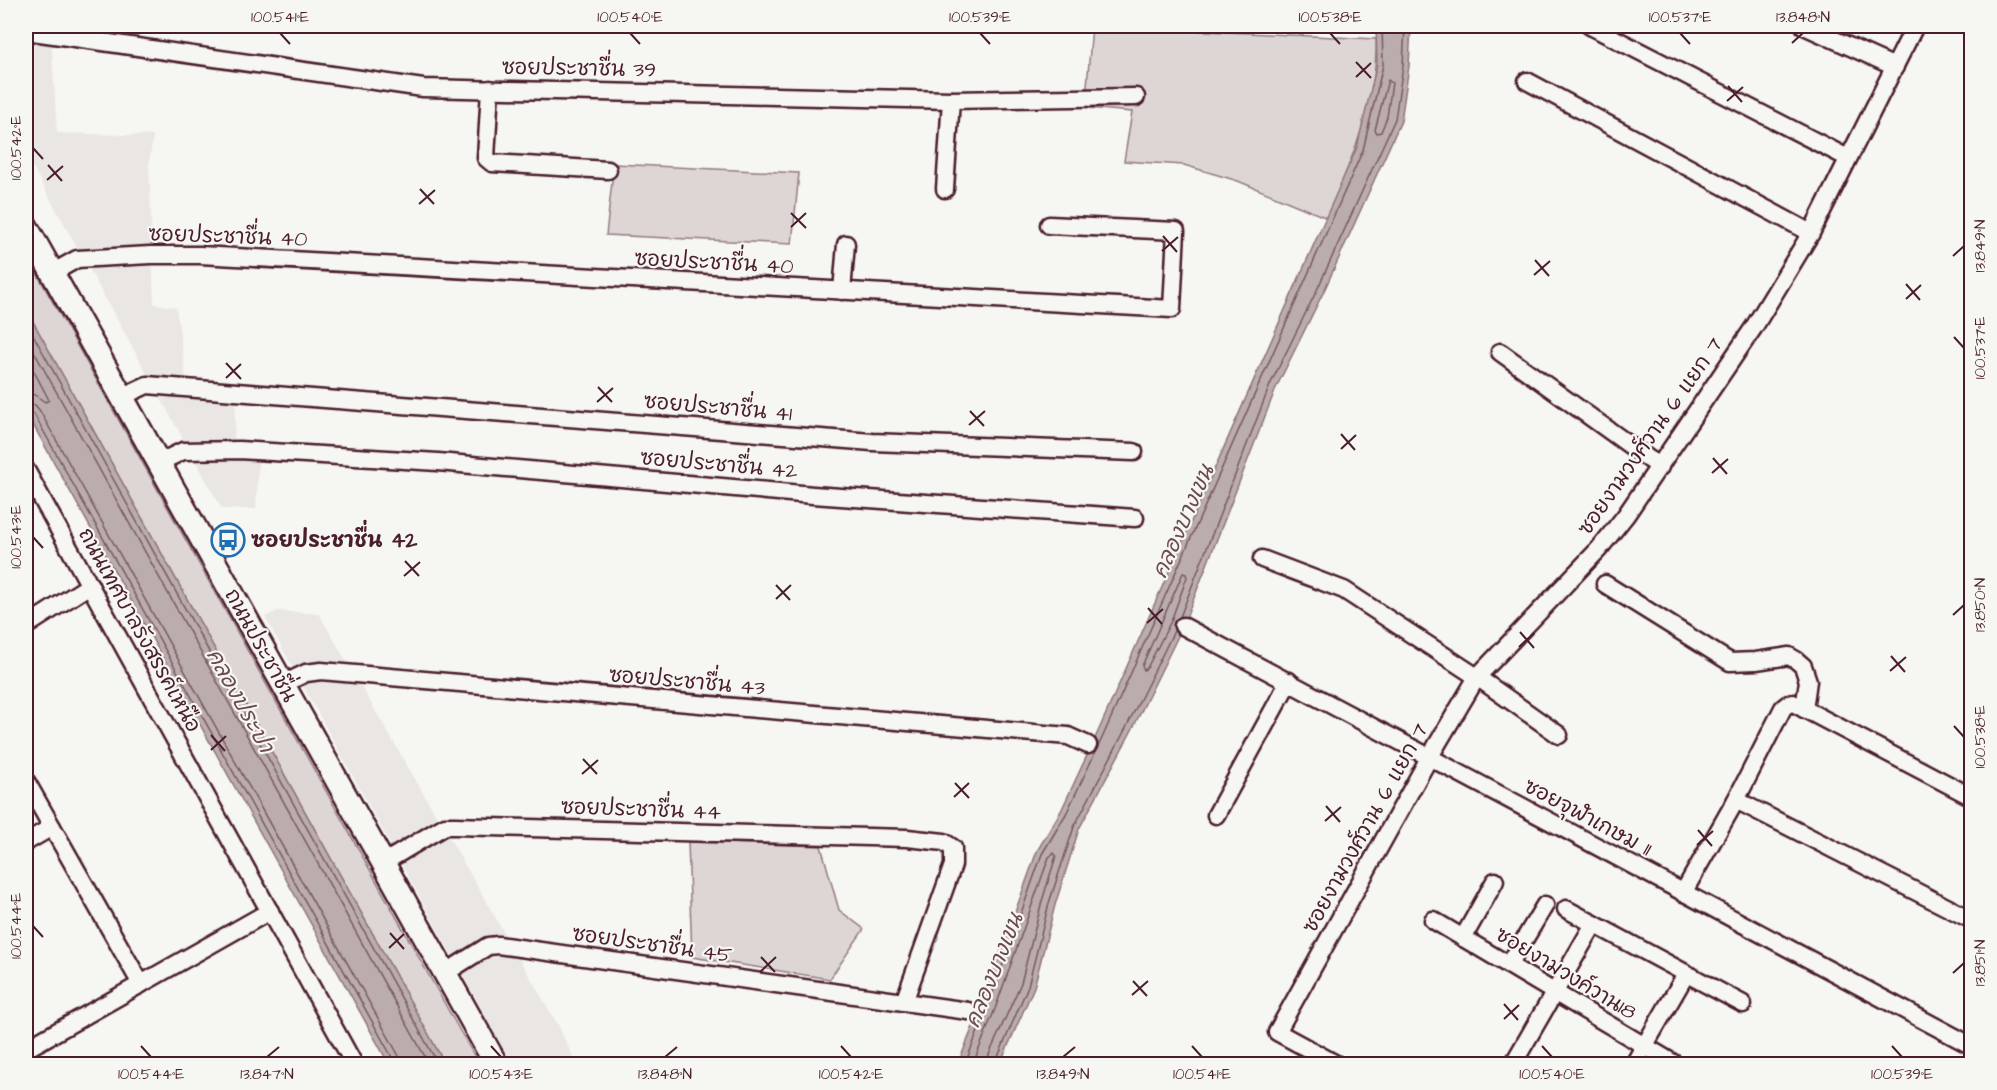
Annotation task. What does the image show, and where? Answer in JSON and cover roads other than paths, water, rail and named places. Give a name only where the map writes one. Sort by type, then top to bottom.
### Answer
[{"type":"main road","name":"ถนนประชาชื่น","points":[[26,226],[496,1065]]},
{"type":"street","points":[[1590,26],[1848,158]]},
{"type":"street","points":[[1804,26],[1894,67]]},
{"type":"street","name":"ซอยงามวงศ์วาน 6 แยก 7","points":[[1336,1065],[1277,1032],[1429,758],[1477,677],[1599,549],[1626,515],[1754,327],[1811,233],[1915,26]]},
{"type":"street","name":"ซอยประชาชื่น 39","points":[[26,31],[423,88],[951,100],[1136,96]]},
{"type":"street","points":[[1527,81],[1811,233]]},
{"type":"street","points":[[490,89],[486,158],[492,163],[608,170]]},
{"type":"street","points":[[945,189],[951,100]]},
{"type":"street","name":"ซอยประชาชื่น 40","points":[[52,273],[77,260],[150,255],[200,255],[1172,309],[1176,231],[1049,225]]},
{"type":"street","points":[[842,291],[846,244]]},
{"type":"street","points":[[1500,352],[1660,466]]},
{"type":"street","name":"ซอยประชาชื่น 41","points":[[121,397],[147,385],[872,442],[1134,452]]},
{"type":"street","name":"ซอยประชาชื่น 42","points":[[158,464],[183,450],[239,450],[438,462],[813,495],[1135,518]]},
{"type":"street","name":"ถนนเทศบาลรังสรรค์เหนือ","points":[[26,470],[354,1065]]},
{"type":"street","points":[[1262,559],[1344,590],[1477,677],[1559,735]]},
{"type":"street","points":[[1605,584],[1730,662],[1749,662],[1789,656],[1796,660],[1807,673],[1804,709]]},
{"type":"street","points":[[26,626],[90,585]]},
{"type":"street","name":"ซอยจุฬาเกษม 11","points":[[1183,626],[1971,1046]]},
{"type":"street","name":"ซอยประชาชื่น 43","points":[[283,684],[306,673],[321,671],[1068,736],[1088,745]]},
{"type":"street","points":[[1216,815],[1289,681]]},
{"type":"street","points":[[1683,894],[1788,704],[1793,703],[1971,797]]},
{"type":"street","points":[[26,781],[141,984]]},
{"type":"street","points":[[1736,800],[1971,920]]},
{"type":"street","name":"ซอยประชาชื่น 44","points":[[383,863],[445,826],[907,838],[944,842],[953,848],[952,865],[904,1002]]},
{"type":"street","points":[[26,842],[52,827]]},
{"type":"street","points":[[1463,938],[1495,881]]},
{"type":"street","points":[[1509,965],[1545,905]]},
{"type":"street","points":[[1566,909],[1743,1004]]},
{"type":"street","points":[[26,1049],[270,911]]},
{"type":"street","name":"ซอยงามวงค์วาน18","points":[[1433,920],[1675,1065]]},
{"type":"street","points":[[1513,1065],[1594,924]]},
{"type":"street","name":"ซอยประชาชื่น 45","points":[[445,973],[488,946],[498,945],[968,1011]]},
{"type":"street","points":[[1634,1065],[1686,974]]},
{"type":"water","points":[[1376,26],[1411,26],[1409,66],[1401,121],[1323,293],[1276,388],[1183,626],[1132,730],[1079,829],[1055,905],[1034,987],[1000,1064],[958,1064],[1037,851],[1061,811],[1097,734],[1357,147],[1377,64]]},
{"type":"water","name":"คลองประปา","points":[[26,309],[445,1064],[389,1064],[26,412]]},
{"type":"place","name":"ซอยประชาชื่น 42","points":[[228,540]]},
{"type":"water label","name":"คลองบางเขน","points":[[1182,521]]},
{"type":"water label","name":"คลองบางเขน","points":[[993,970]]}]
